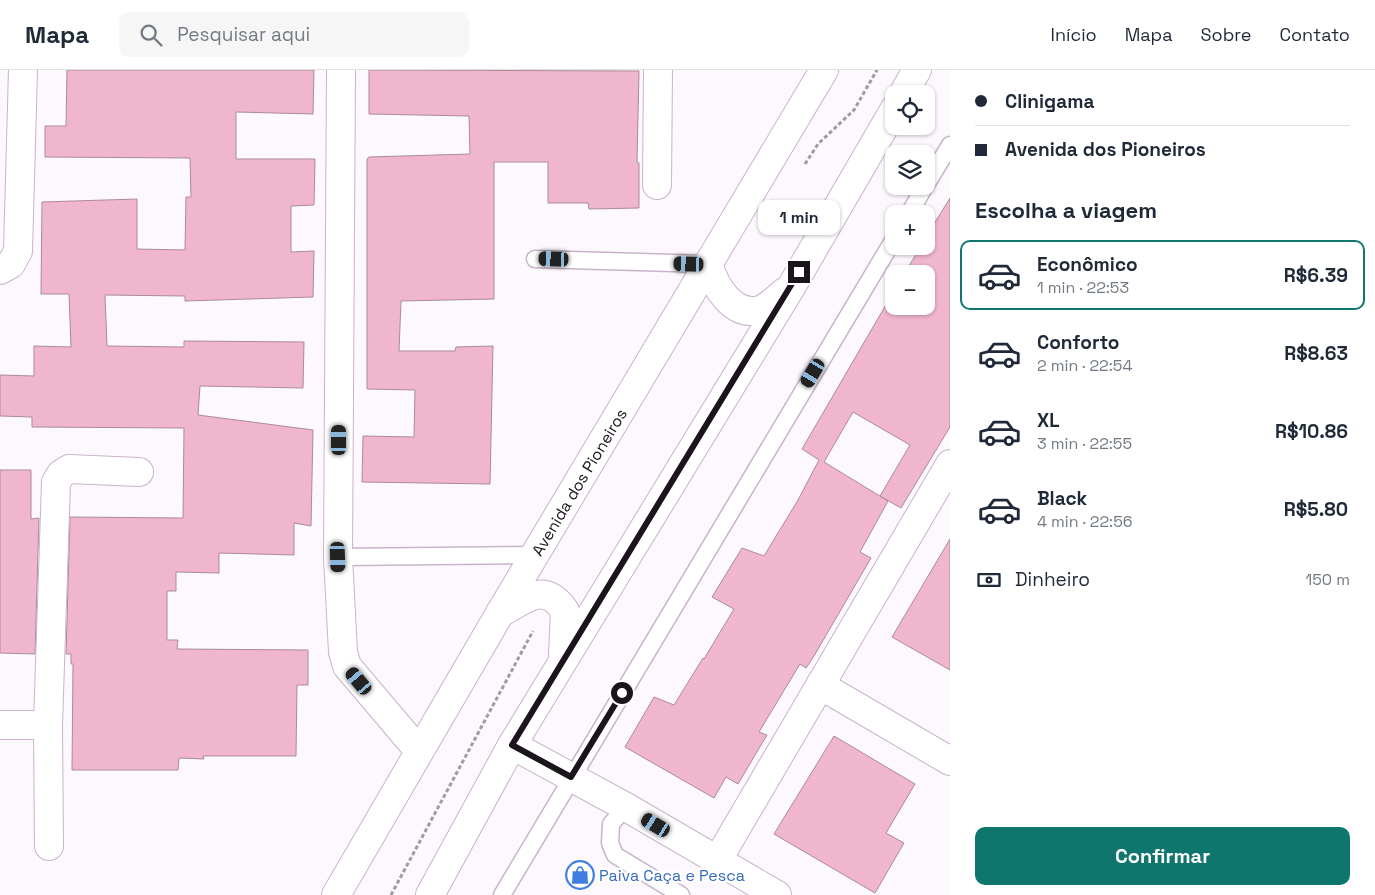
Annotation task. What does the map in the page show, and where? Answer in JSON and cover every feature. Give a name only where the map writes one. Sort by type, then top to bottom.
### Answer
[{"type":"street","points":[[0,270],[11,264],[18,251],[23,70]]},
{"type":"street","points":[[341,70],[338,557],[343,652],[347,666],[419,752]]},
{"type":"street","points":[[657,185],[658,70]]},
{"type":"street","name":"Avenida dos Pioneiros","points":[[336,895],[500,614],[824,70]]},
{"type":"street","points":[[908,85],[917,70]]},
{"type":"street","points":[[430,895],[512,745],[563,658],[790,289],[885,125]]},
{"type":"street","points":[[708,264],[721,294],[742,308],[762,309],[790,289]]},
{"type":"street","points":[[717,860],[950,464]]},
{"type":"street","points":[[49,846],[48,725],[56,482],[61,474],[69,469],[139,472]]},
{"type":"street","points":[[500,614],[538,593],[551,598],[565,611],[563,658]]},
{"type":"street","points":[[820,685],[950,761]]},
{"type":"street","points":[[0,725],[48,725]]},
{"type":"street","points":[[512,745],[626,807],[777,895]]},
{"type":"lane","points":[[935,170],[950,145]]},
{"type":"lane","points":[[502,895],[885,254]]},
{"type":"lane","points":[[535,259],[708,264]]},
{"type":"lane","points":[[338,557],[536,555]]},
{"type":"lane","points":[[626,807],[610,824],[610,843],[615,855],[681,895]]},
{"type":"path","points":[[802,169],[818,144],[854,110],[877,70]]},
{"type":"path","points":[[391,895],[551,598]]},
{"type":"building","points":[[67,70],[314,70],[313,114],[236,112],[236,159],[315,159],[314,205],[291,206],[291,252],[314,251],[313,297],[185,301],[185,296],[105,295],[107,346],[184,347],[184,341],[304,342],[303,388],[200,386],[198,415],[313,430],[311,526],[294,523],[294,555],[219,553],[219,573],[176,572],[176,591],[167,591],[167,640],[178,640],[177,649],[308,650],[308,685],[297,685],[296,756],[203,756],[204,759],[179,758],[178,770],[72,770],[73,664],[71,664],[71,654],[66,654],[70,517],[183,518],[184,428],[32,427],[32,417],[0,416],[0,375],[34,376],[34,346],[71,347],[69,294],[41,294],[42,202],[137,199],[137,249],[185,250],[186,197],[191,197],[190,158],[45,157],[45,126],[66,126]]},
{"type":"building","points":[[369,70],[639,71],[637,162],[639,163],[639,208],[589,209],[588,203],[548,203],[548,162],[494,162],[494,299],[401,301],[399,351],[455,351],[456,347],[493,346],[490,484],[362,482],[363,436],[414,437],[415,390],[367,389],[367,159],[369,157],[470,154],[469,116],[369,114]]},
{"type":"building","points":[[950,198],[950,427],[901,508],[880,496],[910,445],[853,412],[824,462],[888,501],[860,552],[871,558],[814,656],[806,668],[800,664],[759,732],[767,735],[738,784],[726,777],[714,798],[625,747],[654,697],[674,705],[734,609],[712,597],[742,548],[764,556],[798,500],[819,460],[802,449],[885,306],[885,315],[935,315],[935,265],[909,265],[916,255],[935,255],[935,222]]},
{"type":"building","points":[[0,470],[31,470],[31,519],[39,518],[35,654],[0,653]]},
{"type":"building","points":[[950,539],[950,670],[892,637]]},
{"type":"building","points":[[834,736],[915,784],[886,833],[904,843],[875,893],[774,834]]},
{"type":"place","name":"Paiva Caça e Pesca","points":[[580,875]]},
{"type":"route","points":[[622,693],[571,777],[512,745],[563,658],[799,272]]}]
